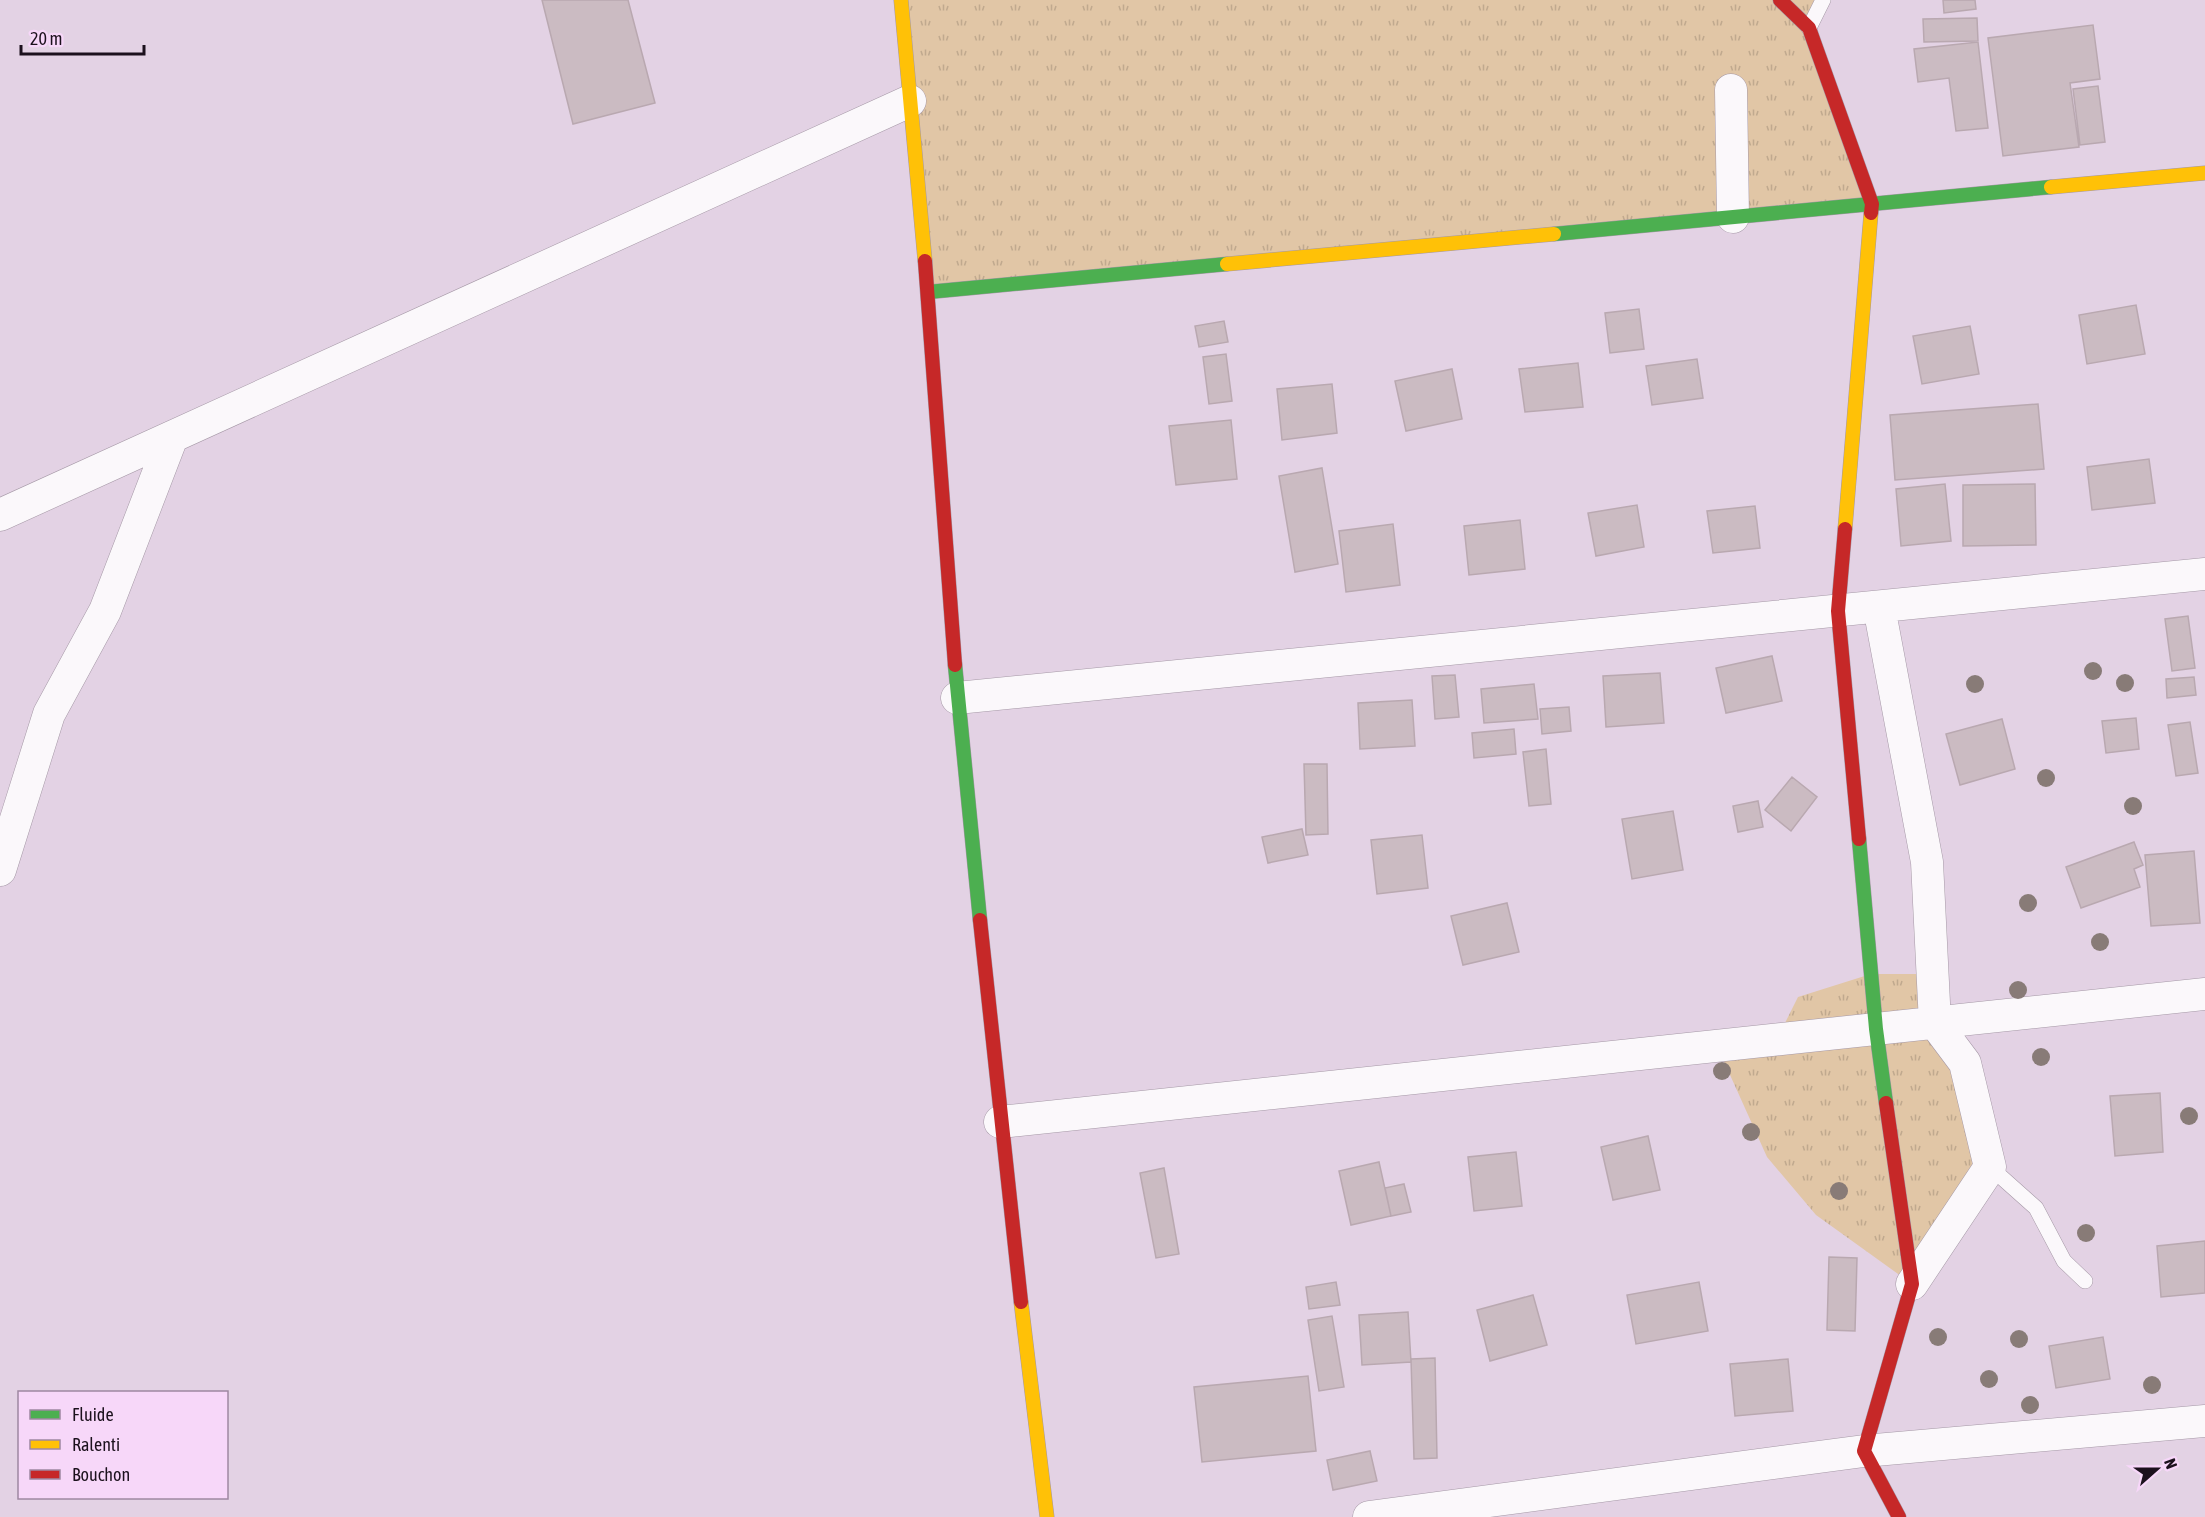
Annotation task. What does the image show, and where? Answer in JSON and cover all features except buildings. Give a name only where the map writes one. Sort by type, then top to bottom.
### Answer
[{"type":"street","points":[[901,0],[928,291],[957,698],[1000,1122],[1047,1517]]},
{"type":"street","points":[[1780,0],[1809,28],[1872,204],[1838,611],[1876,1029],[1912,1284]]},
{"type":"street","points":[[1731,90],[1734,217]]},
{"type":"street","points":[[0,515],[910,101]]},
{"type":"street","points":[[928,291],[2205,173]]},
{"type":"street","points":[[0,870],[49,714],[105,611],[172,437]]},
{"type":"street","points":[[957,698],[2205,574]]},
{"type":"street","points":[[1879,606],[1927,862],[1935,1023],[1965,1063],[1990,1167],[1912,1284],[1864,1451],[1899,1517]]},
{"type":"street","points":[[1000,1122],[2205,994]]},
{"type":"street","points":[[1369,1517],[1864,1451],[2205,1421]]},
{"type":"lane","points":[[1809,28],[1823,0]]},
{"type":"lane","points":[[1990,1167],[2036,1208],[2064,1261],[2085,1281]]},
{"type":"green space","points":[[901,0],[1823,0],[1809,28],[1872,204],[928,292]]},
{"type":"green space","points":[[1871,974],[1932,974],[1990,1167],[1912,1284],[1816,1215],[1767,1157],[1717,1046],[1777,1039],[1798,997]]},
{"type":"traffic: fast","points":[[1554,234],[2051,187]]},
{"type":"traffic: fast","points":[[928,292],[1227,264]]},
{"type":"traffic: fast","points":[[955,665],[980,920]]},
{"type":"traffic: fast","points":[[1859,839],[1876,1029],[1886,1103]]},
{"type":"traffic: slow","points":[[901,0],[925,261]]},
{"type":"traffic: slow","points":[[2051,187],[2205,173]]},
{"type":"traffic: slow","points":[[1845,529],[1871,213]]},
{"type":"traffic: slow","points":[[1227,264],[1554,234]]},
{"type":"traffic: slow","points":[[1021,1302],[1047,1517]]},
{"type":"traffic: jam","points":[[1780,0],[1809,28],[1872,204],[1871,213]]},
{"type":"traffic: jam","points":[[925,261],[955,665]]},
{"type":"traffic: jam","points":[[1845,529],[1838,611],[1859,839]]},
{"type":"traffic: jam","points":[[980,920],[1021,1302]]},
{"type":"traffic: jam","points":[[1886,1103],[1912,1284],[1864,1451],[1899,1517]]}]
